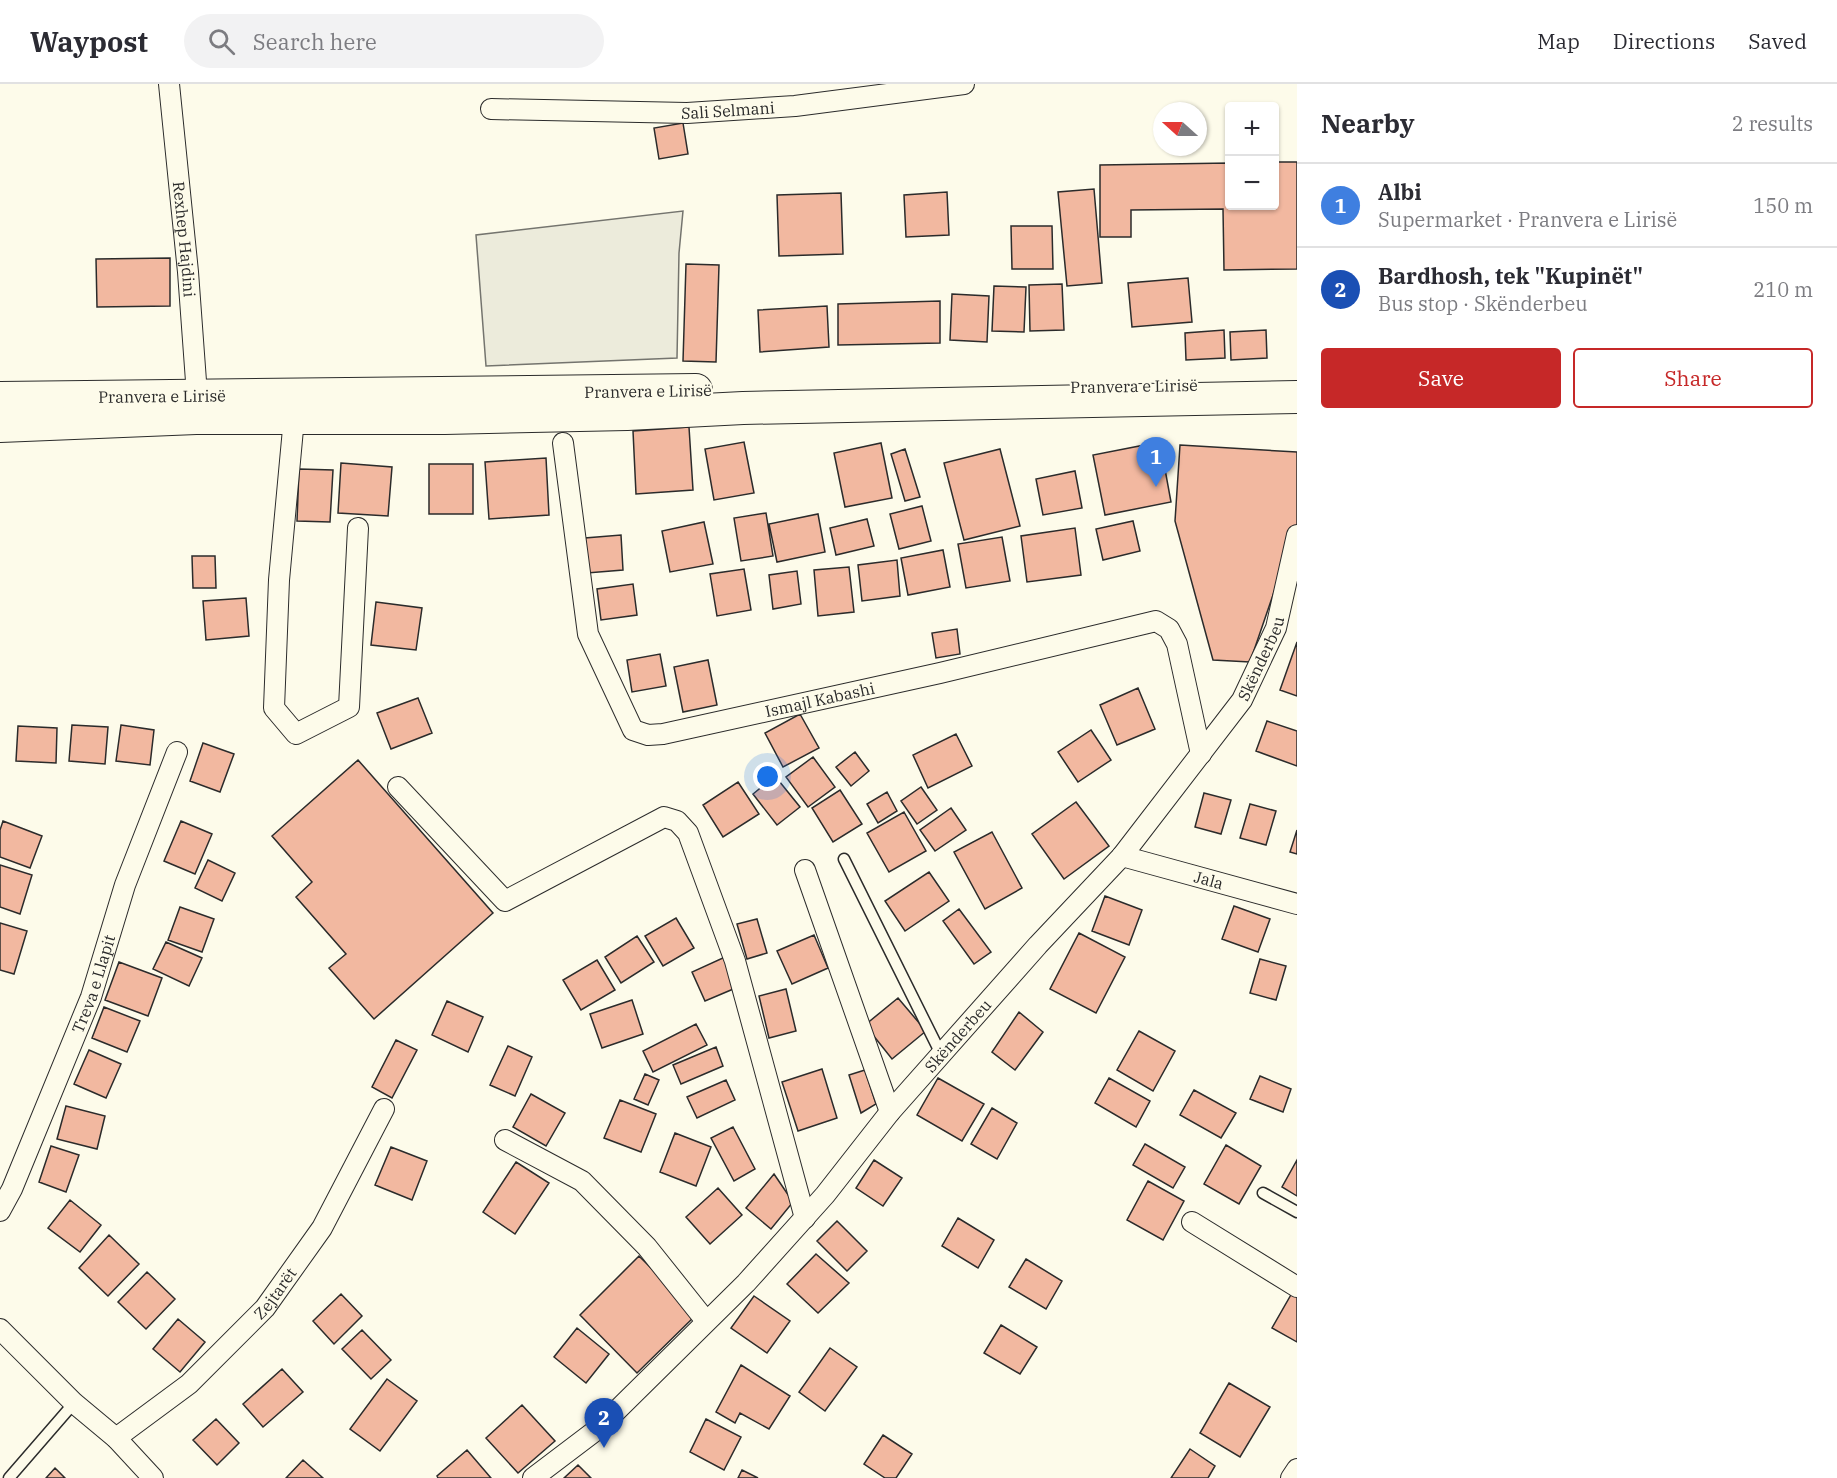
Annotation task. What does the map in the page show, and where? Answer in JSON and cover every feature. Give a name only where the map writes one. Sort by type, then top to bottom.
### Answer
[{"type":"main road","name":"Pranvera e Lirisë","points":[[0,398],[1297,384]]},
{"type":"main road","name":"Pranvera e Lirisë","points":[[0,426],[196,418],[445,418],[627,414],[754,408],[1297,397]]},
{"type":"street","name":"Rexhep Hajdini","points":[[169,84],[188,272],[197,395]]},
{"type":"street","name":"Sali Selmani","points":[[491,109],[687,113],[795,106],[964,84]]},
{"type":"street","points":[[294,418],[279,580],[274,708],[296,734],[349,707],[358,528]]},
{"type":"street","name":"Ismajl Kabashi","points":[[563,443],[588,634],[633,730],[648,735],[663,734],[940,673],[1156,621],[1169,629],[1177,644],[1201,754]]},
{"type":"street","name":"Skënderbeu","points":[[533,1478],[600,1428],[746,1282],[825,1195],[890,1112],[941,1054],[1038,945],[1122,856],[1242,700],[1276,628],[1297,535]]},
{"type":"street","name":"Treva e Llapit","points":[[0,1211],[12,1189],[91,996],[124,885],[177,752]]},
{"type":"street","points":[[398,787],[505,900],[664,817],[677,821],[683,827],[688,833],[735,961],[805,1218]]},
{"type":"street","name":"Jala","points":[[1122,856],[1297,904]]},
{"type":"street","points":[[805,870],[890,1112]]},
{"type":"street","name":"Zejtarët","points":[[116,1438],[189,1384],[265,1308],[322,1228],[384,1109]]},
{"type":"street","points":[[505,1140],[582,1181],[647,1247],[706,1321]]},
{"type":"street","points":[[1192,1222],[1297,1287]]},
{"type":"street","points":[[0,1329],[74,1403],[116,1438],[153,1478]]},
{"type":"street","points":[[1291,1478],[1297,1469]]},
{"type":"lane","points":[[844,859],[941,1054]]},
{"type":"lane","points":[[1263,1193],[1297,1212]]},
{"type":"lane","points":[[9,1478],[74,1403]]},
{"type":"shaded area","points":[[683,211],[679,253],[677,358],[486,366],[476,235]]},
{"type":"building","points":[[683,123],[688,154],[659,159],[654,128]]},
{"type":"building","points":[[1279,162],[1297,162],[1297,269],[1224,270],[1223,209],[1131,210],[1131,237],[1100,237],[1100,165],[1225,163],[1225,210],[1279,210]]},
{"type":"building","points":[[1094,189],[1102,283],[1067,286],[1058,192]]},
{"type":"building","points":[[947,192],[949,235],[906,237],[904,195]]},
{"type":"building","points":[[841,193],[843,254],[779,256],[777,195]]},
{"type":"building","points":[[1011,226],[1052,226],[1053,269],[1012,269]]},
{"type":"building","points":[[170,258],[170,306],[97,307],[96,259]]},
{"type":"building","points":[[686,264],[719,265],[716,362],[683,361]]},
{"type":"building","points":[[1188,278],[1192,322],[1132,327],[1128,283]]},
{"type":"building","points":[[1062,284],[1064,330],[1030,331],[1029,285]]},
{"type":"building","points":[[994,286],[1026,287],[1024,332],[992,331]]},
{"type":"building","points":[[952,294],[989,296],[987,342],[950,340]]},
{"type":"building","points":[[940,301],[940,343],[838,345],[838,304]]},
{"type":"building","points":[[827,306],[829,347],[760,352],[758,310]]},
{"type":"building","points":[[1224,330],[1225,358],[1186,360],[1185,333]]},
{"type":"building","points":[[1266,330],[1267,358],[1231,360],[1230,332]]},
{"type":"building","points":[[689,427],[693,490],[636,494],[633,431]]},
{"type":"building","points":[[744,442],[754,493],[714,500],[705,449]]},
{"type":"building","points":[[1160,442],[1171,502],[1105,515],[1093,455]]},
{"type":"building","points":[[881,443],[892,498],[845,507],[834,453]]},
{"type":"building","points":[[1180,445],[1297,452],[1297,525],[1250,662],[1213,660],[1175,521]]},
{"type":"building","points":[[905,449],[920,497],[905,501],[891,454]]},
{"type":"building","points":[[1000,449],[1020,526],[964,540],[944,463]]},
{"type":"building","points":[[546,458],[549,515],[489,519],[485,462]]},
{"type":"building","points":[[341,463],[392,467],[388,516],[338,513]]},
{"type":"building","points":[[429,464],[473,464],[473,514],[429,514]]},
{"type":"building","points":[[299,469],[333,470],[330,522],[297,521]]},
{"type":"building","points":[[1075,471],[1082,508],[1043,515],[1036,479]]},
{"type":"building","points":[[922,506],[931,541],[899,549],[890,514]]},
{"type":"building","points":[[766,513],[773,556],[741,561],[734,518]]},
{"type":"building","points":[[818,514],[825,552],[777,562],[769,524]]},
{"type":"building","points":[[867,519],[874,546],[836,555],[830,528]]},
{"type":"building","points":[[1133,521],[1140,551],[1103,560],[1096,529]]},
{"type":"building","points":[[704,522],[713,564],[670,572],[662,531]]},
{"type":"building","points":[[1075,528],[1081,575],[1027,582],[1021,536]]},
{"type":"building","points":[[621,535],[623,570],[587,573],[585,538]]},
{"type":"building","points":[[1002,537],[1010,581],[966,588],[958,544]]},
{"type":"building","points":[[943,550],[950,587],[908,595],[901,558]]},
{"type":"building","points":[[192,556],[215,556],[216,588],[193,588]]},
{"type":"building","points":[[897,560],[900,596],[862,601],[858,565]]},
{"type":"building","points":[[849,567],[854,612],[818,616],[814,570]]},
{"type":"building","points":[[744,569],[751,610],[717,616],[710,574]]},
{"type":"building","points":[[797,571],[801,604],[773,609],[769,575]]},
{"type":"building","points":[[633,584],[637,615],[601,620],[597,589]]},
{"type":"building","points":[[246,598],[249,636],[206,640],[203,601]]},
{"type":"building","points":[[376,602],[422,608],[416,650],[371,645]]},
{"type":"building","points":[[957,629],[960,654],[936,658],[932,633]]},
{"type":"building","points":[[1297,642],[1297,696],[1280,690]]},
{"type":"building","points":[[660,654],[666,686],[632,692],[627,660]]},
{"type":"building","points":[[708,660],[717,705],[683,712],[674,667]]},
{"type":"building","points":[[1138,688],[1155,729],[1117,745],[1100,705]]},
{"type":"building","points":[[418,698],[432,733],[391,749],[377,713]]},
{"type":"building","points":[[800,714],[819,748],[783,767],[765,733]]},
{"type":"building","points":[[1267,721],[1297,731],[1297,766],[1256,751]]},
{"type":"building","points":[[72,725],[108,727],[105,764],[69,761]]},
{"type":"building","points":[[121,725],[154,730],[150,765],[116,761]]},
{"type":"building","points":[[18,726],[57,728],[56,763],[16,761]]},
{"type":"building","points":[[1091,730],[1111,760],[1078,782],[1058,752]]},
{"type":"building","points":[[956,734],[972,766],[928,788],[913,755]]},
{"type":"building","points":[[203,743],[234,754],[220,792],[190,781]]},
{"type":"building","points":[[855,752],[869,771],[851,786],[836,767]]},
{"type":"building","points":[[813,757],[835,787],[808,807],[786,777]]},
{"type":"building","points":[[358,760],[493,913],[374,1019],[329,968],[346,954],[296,897],[312,882],[272,836]]},
{"type":"building","points":[[775,776],[800,807],[777,825],[753,794]]},
{"type":"building","points":[[738,782],[759,814],[723,837],[703,805]]},
{"type":"building","points":[[921,787],[937,810],[917,824],[901,801]]},
{"type":"building","points":[[840,790],[862,824],[833,842],[812,808]]},
{"type":"building","points":[[887,792],[897,811],[878,823],[867,804]]},
{"type":"building","points":[[1204,793],[1231,800],[1221,834],[1195,827]]},
{"type":"building","points":[[1076,802],[1109,846],[1064,879],[1032,834]]},
{"type":"building","points":[[1250,804],[1276,811],[1266,845],[1240,838]]},
{"type":"building","points":[[951,808],[966,830],[935,851],[920,830]]},
{"type":"building","points":[[904,812],[926,851],[889,872],[867,833]]},
{"type":"building","points":[[3,821],[42,836],[30,868],[0,857],[0,830]]},
{"type":"building","points":[[181,821],[212,834],[195,874],[164,861]]},
{"type":"building","points":[[1297,830],[1297,854],[1290,852]]},
{"type":"building","points":[[992,832],[1022,888],[985,909],[954,852]]},
{"type":"building","points":[[208,860],[235,873],[222,901],[195,888]]},
{"type":"building","points":[[0,865],[32,875],[20,914],[0,907]]},
{"type":"building","points":[[929,872],[949,901],[905,931],[885,901]]},
{"type":"building","points":[[1105,896],[1142,910],[1129,945],[1092,931]]},
{"type":"building","points":[[1234,906],[1270,919],[1258,952],[1222,939]]},
{"type":"building","points":[[180,907],[214,919],[202,952],[168,940]]},
{"type":"building","points":[[959,909],[991,952],[974,964],[943,921]]},
{"type":"building","points":[[676,918],[694,948],[663,966],[645,936]]},
{"type":"building","points":[[757,919],[767,953],[747,959],[737,924]]},
{"type":"building","points":[[0,923],[27,931],[14,974],[0,970]]},
{"type":"building","points":[[1079,933],[1125,957],[1096,1013],[1050,989]]},
{"type":"building","points":[[814,935],[828,968],[792,984],[777,951]]},
{"type":"building","points":[[637,936],[654,962],[621,983],[605,957]]},
{"type":"building","points":[[166,942],[202,958],[189,986],[153,969]]},
{"type":"building","points":[[725,957],[738,987],[705,1001],[692,972]]},
{"type":"building","points":[[1260,959],[1286,966],[1276,1000],[1250,993]]},
{"type":"building","points":[[597,960],[615,990],[581,1010],[563,980]]},
{"type":"building","points":[[119,962],[162,978],[148,1016],[105,1000]]},
{"type":"building","points":[[786,989],[796,1031],[769,1038],[759,996]]},
{"type":"building","points":[[898,998],[926,1031],[892,1059],[865,1025]]},
{"type":"building","points":[[632,1000],[643,1034],[602,1048],[590,1014]]},
{"type":"building","points":[[447,1001],[483,1017],[468,1052],[432,1035]]},
{"type":"building","points":[[104,1007],[140,1021],[127,1052],[92,1038]]},
{"type":"building","points":[[1019,1012],[1043,1032],[1015,1070],[992,1052]]},
{"type":"building","points":[[696,1024],[707,1045],[653,1072],[643,1051]]},
{"type":"building","points":[[1139,1031],[1175,1051],[1153,1091],[1117,1070]]},
{"type":"building","points":[[396,1040],[417,1050],[392,1098],[372,1087]]},
{"type":"building","points":[[508,1046],[532,1057],[515,1096],[490,1085]]},
{"type":"building","points":[[716,1047],[723,1066],[681,1084],[673,1065]]},
{"type":"building","points":[[89,1050],[121,1064],[106,1098],[74,1084]]},
{"type":"building","points":[[822,1069],[837,1118],[798,1131],[782,1082]]},
{"type":"building","points":[[865,1070],[876,1104],[861,1113],[849,1075]]},
{"type":"building","points":[[645,1074],[659,1080],[648,1105],[634,1099]]},
{"type":"building","points":[[1260,1076],[1291,1089],[1283,1112],[1250,1099]]},
{"type":"building","points":[[938,1078],[984,1104],[962,1141],[917,1115]]},
{"type":"building","points":[[1109,1078],[1150,1101],[1136,1127],[1095,1103]]},
{"type":"building","points":[[726,1080],[735,1100],[697,1118],[687,1097]]},
{"type":"building","points":[[1194,1090],[1236,1113],[1221,1138],[1180,1115]]},
{"type":"building","points":[[531,1094],[565,1113],[546,1146],[513,1127]]},
{"type":"building","points":[[620,1100],[656,1114],[641,1152],[604,1138]]},
{"type":"building","points":[[66,1106],[105,1116],[97,1149],[57,1139]]},
{"type":"building","points":[[992,1108],[1017,1123],[997,1159],[971,1144]]},
{"type":"building","points":[[733,1127],[755,1169],[734,1181],[711,1138]]},
{"type":"building","points":[[675,1133],[711,1147],[696,1186],[660,1172]]},
{"type":"building","points":[[1145,1144],[1185,1167],[1173,1188],[1133,1165]]},
{"type":"building","points":[[1226,1145],[1261,1166],[1239,1204],[1204,1184]]},
{"type":"building","points":[[51,1146],[79,1155],[66,1192],[39,1182]]},
{"type":"building","points":[[391,1147],[427,1161],[412,1200],[375,1185]]},
{"type":"building","points":[[874,1160],[902,1178],[883,1206],[856,1188]]},
{"type":"building","points":[[1297,1160],[1297,1196],[1282,1187]]},
{"type":"building","points":[[516,1162],[549,1183],[515,1234],[483,1212]]},
{"type":"building","points":[[774,1174],[793,1202],[771,1229],[746,1208]]},
{"type":"building","points":[[1148,1181],[1184,1201],[1163,1240],[1127,1220]]},
{"type":"building","points":[[718,1188],[742,1215],[710,1244],[686,1217]]},
{"type":"building","points":[[70,1200],[101,1225],[80,1252],[48,1228]]},
{"type":"building","points":[[958,1218],[994,1240],[978,1268],[942,1246]]},
{"type":"building","points":[[837,1221],[867,1251],[847,1271],[817,1241]]},
{"type":"building","points":[[109,1235],[139,1264],[108,1296],[79,1268]]},
{"type":"building","points":[[816,1254],[849,1283],[818,1313],[787,1284]]},
{"type":"building","points":[[639,1256],[697,1314],[637,1373],[580,1315]]},
{"type":"building","points":[[1026,1259],[1062,1281],[1046,1309],[1009,1287]]},
{"type":"building","points":[[147,1272],[175,1299],[146,1329],[118,1302]]},
{"type":"building","points":[[1292,1293],[1297,1296],[1297,1342],[1272,1328]]},
{"type":"building","points":[[341,1294],[362,1316],[334,1344],[313,1321]]},
{"type":"building","points":[[754,1296],[790,1321],[767,1353],[731,1328]]},
{"type":"building","points":[[178,1319],[205,1342],[180,1372],[153,1349]]},
{"type":"building","points":[[1001,1325],[1037,1347],[1020,1374],[984,1353]]},
{"type":"building","points":[[577,1328],[609,1354],[586,1383],[554,1357]]},
{"type":"building","points":[[362,1330],[391,1360],[371,1379],[342,1349]]},
{"type":"building","points":[[830,1348],[857,1367],[825,1411],[799,1392]]},
{"type":"building","points":[[741,1365],[790,1396],[769,1429],[740,1413],[735,1423],[716,1412]]},
{"type":"building","points":[[282,1369],[303,1392],[263,1427],[243,1404]]},
{"type":"building","points":[[387,1379],[417,1401],[380,1451],[350,1429]]},
{"type":"building","points":[[1229,1383],[1270,1407],[1240,1457],[1200,1433]]},
{"type":"building","points":[[522,1405],[555,1441],[518,1473],[486,1438]]},
{"type":"building","points":[[216,1419],[239,1443],[217,1465],[193,1440]]},
{"type":"building","points":[[706,1419],[741,1437],[724,1470],[690,1452]]},
{"type":"building","points":[[883,1435],[912,1454],[896,1478],[885,1478],[864,1464]]},
{"type":"building","points":[[1190,1449],[1215,1466],[1208,1478],[1171,1478]]},
{"type":"building","points":[[467,1450],[491,1478],[438,1478],[437,1476]]},
{"type":"building","points":[[303,1460],[323,1478],[286,1478]]},
{"type":"building","points":[[578,1465],[591,1478],[564,1478]]},
{"type":"building","points":[[55,1468],[65,1478],[46,1478]]},
{"type":"building","points":[[742,1470],[758,1478],[738,1478]]},
{"type":"place","name":"Albi","points":[[1156,487]]},
{"type":"place","name":"Bardhosh, tek \"Kupinët\"","points":[[604,1448]]}]
